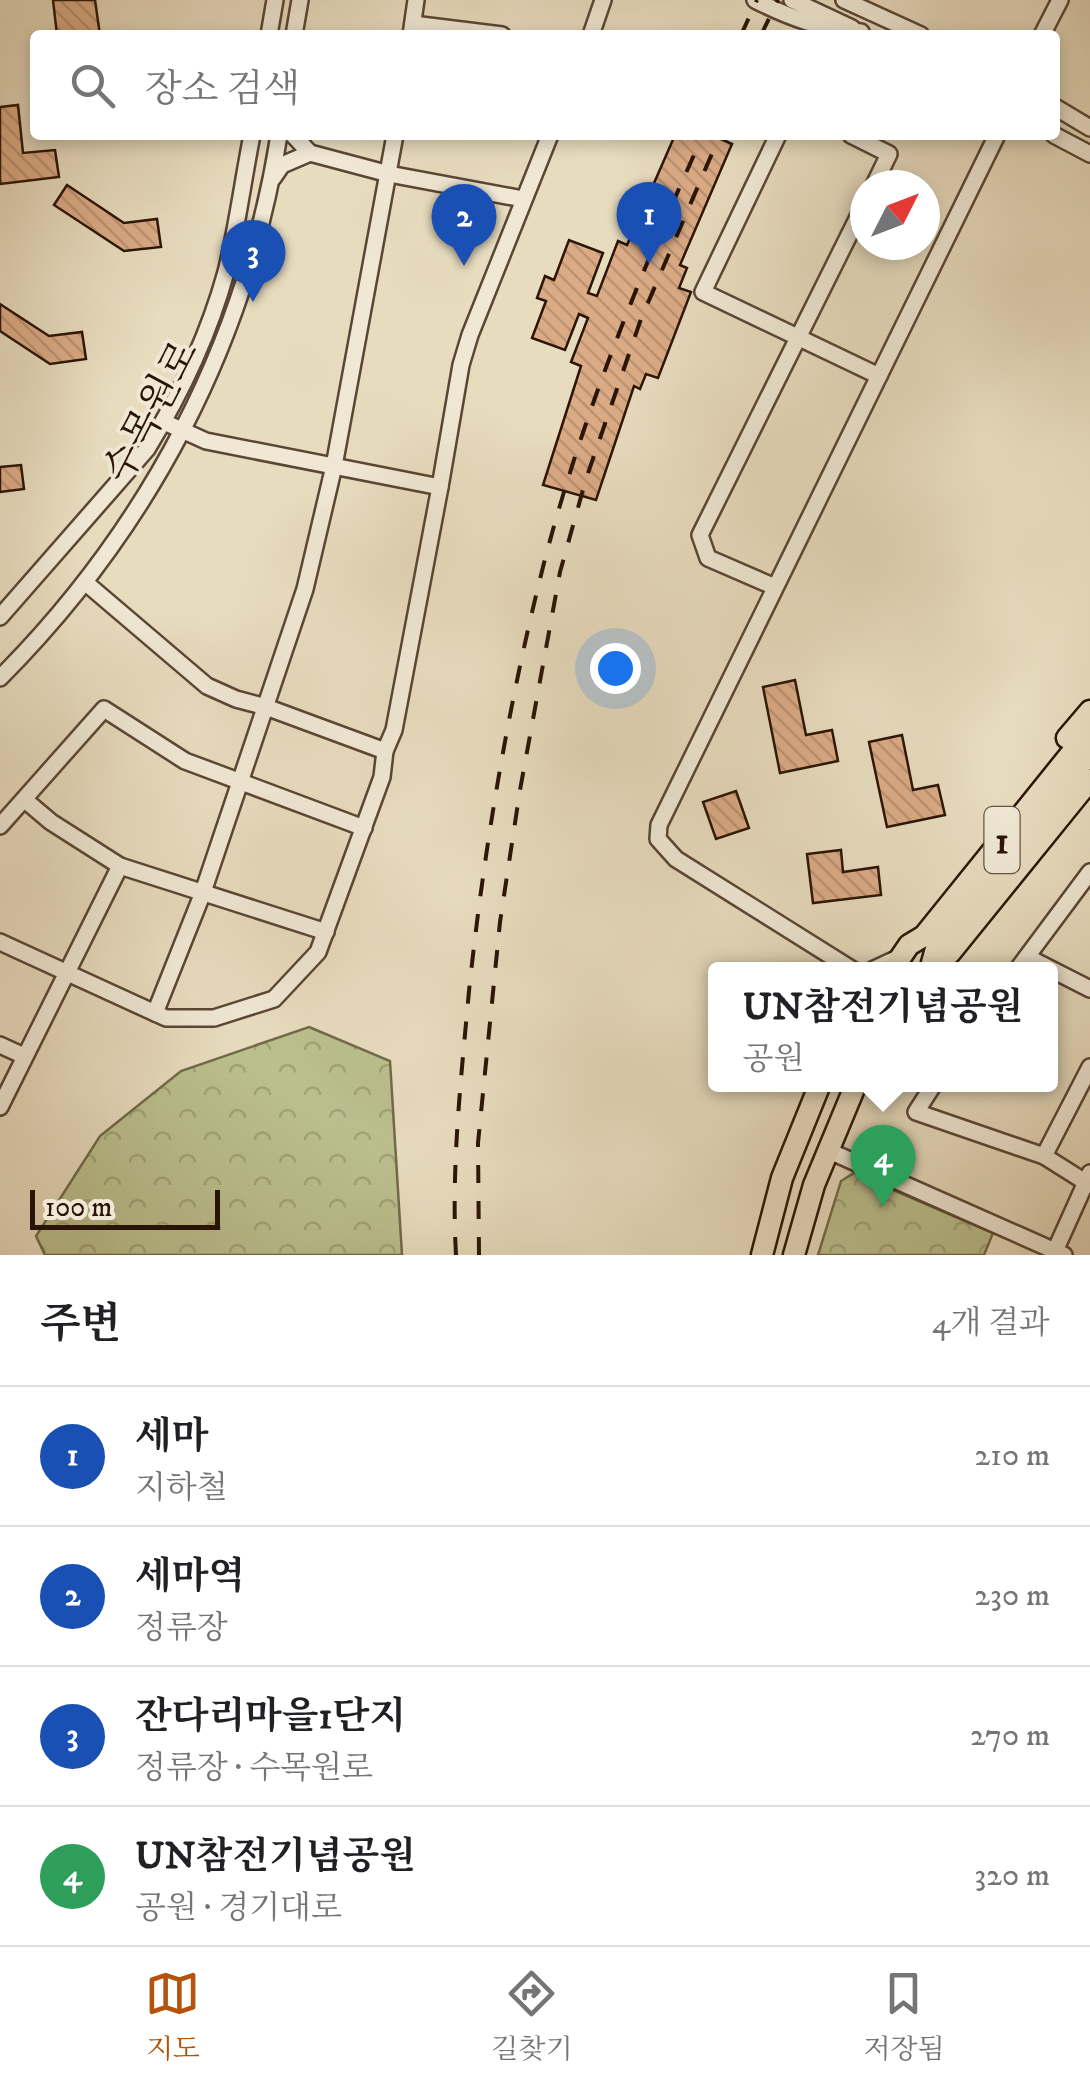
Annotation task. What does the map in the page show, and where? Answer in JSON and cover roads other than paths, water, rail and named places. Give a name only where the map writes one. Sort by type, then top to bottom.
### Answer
[{"type":"main road","points":[[901,957],[915,928],[1090,710]]},
{"type":"main road","name":"1","points":[[901,957],[924,936],[1090,730]]},
{"type":"main road","name":"1","points":[[933,962],[938,945],[1090,752]]},
{"type":"main road","points":[[938,962],[950,953],[1090,780]]},
{"type":"main road","points":[[762,1255],[782,1178],[817,1092]]},
{"type":"main road","points":[[794,1255],[827,1150],[852,1092]]},
{"type":"street","points":[[270,30],[276,0]]},
{"type":"street","points":[[295,30],[300,0]]},
{"type":"street","points":[[412,30],[416,0]]},
{"type":"street","points":[[592,30],[603,0]]},
{"type":"street","points":[[755,0],[829,30]]},
{"type":"street","points":[[792,0],[857,30]]},
{"type":"street","points":[[844,0],[911,30]]},
{"type":"street","points":[[1045,30],[1060,0]]},
{"type":"street","points":[[1060,111],[1090,128]]},
{"type":"street","points":[[1060,138],[1090,154]]},
{"type":"street","name":"수목원로","points":[[0,617],[147,449],[164,422],[194,361],[226,273],[251,140]]},
{"type":"street","name":"수목원로","points":[[0,678],[86,583],[183,433],[240,299],[278,140]]},
{"type":"street","points":[[298,140],[310,153],[389,174],[522,199]]},
{"type":"street","points":[[156,1013],[202,894],[304,589],[334,466],[394,140]]},
{"type":"street","points":[[0,942],[166,1018],[214,1018],[274,998],[318,952],[382,777],[385,751],[394,730],[461,366],[481,304],[548,140]]},
{"type":"street","points":[[776,140],[703,292],[879,376]]},
{"type":"street","points":[[860,140],[889,154],[881,170]]},
{"type":"street","points":[[839,962],[676,859],[658,839],[664,811],[995,140]]},
{"type":"street","points":[[268,184],[282,165],[310,153]]},
{"type":"street","points":[[775,587],[708,558],[700,534],[850,233]]},
{"type":"street","points":[[164,422],[206,441],[440,486]]},
{"type":"street","points":[[86,583],[207,686],[236,700],[266,706],[385,751]]},
{"type":"street","points":[[0,826],[104,710],[185,761],[364,828]]},
{"type":"street","points":[[25,800],[51,822],[120,866],[326,932]]},
{"type":"street","points":[[0,1107],[120,866]]},
{"type":"street","points":[[1023,962],[1090,872]]},
{"type":"street","points":[[1058,977],[1090,989]]},
{"type":"street","points":[[0,1044],[24,1056]]},
{"type":"street","points":[[1044,1156],[1090,1067]]},
{"type":"street","points":[[827,1150],[1060,1253],[1088,1180],[1044,1156],[916,1112],[929,1092]]},
{"type":"railway","points":[[743,30],[757,0]]},
{"type":"railway","points":[[763,30],[778,0]]},
{"type":"railway","points":[[456,1255],[456,1156],[469,991],[490,831],[519,672],[543,567],[575,456],[635,293],[701,140]]},
{"type":"railway","points":[[479,1255],[478,1143],[500,922],[560,572],[586,479],[641,319],[718,140]]},
{"type":"place","name":"세마","points":[[649,264]]},
{"type":"place","name":"세마역","points":[[464,266]]},
{"type":"place","name":"잔다리마을1단지","points":[[253,302]]},
{"type":"place","name":"UN참전기념공원","points":[[883,1207]]}]
